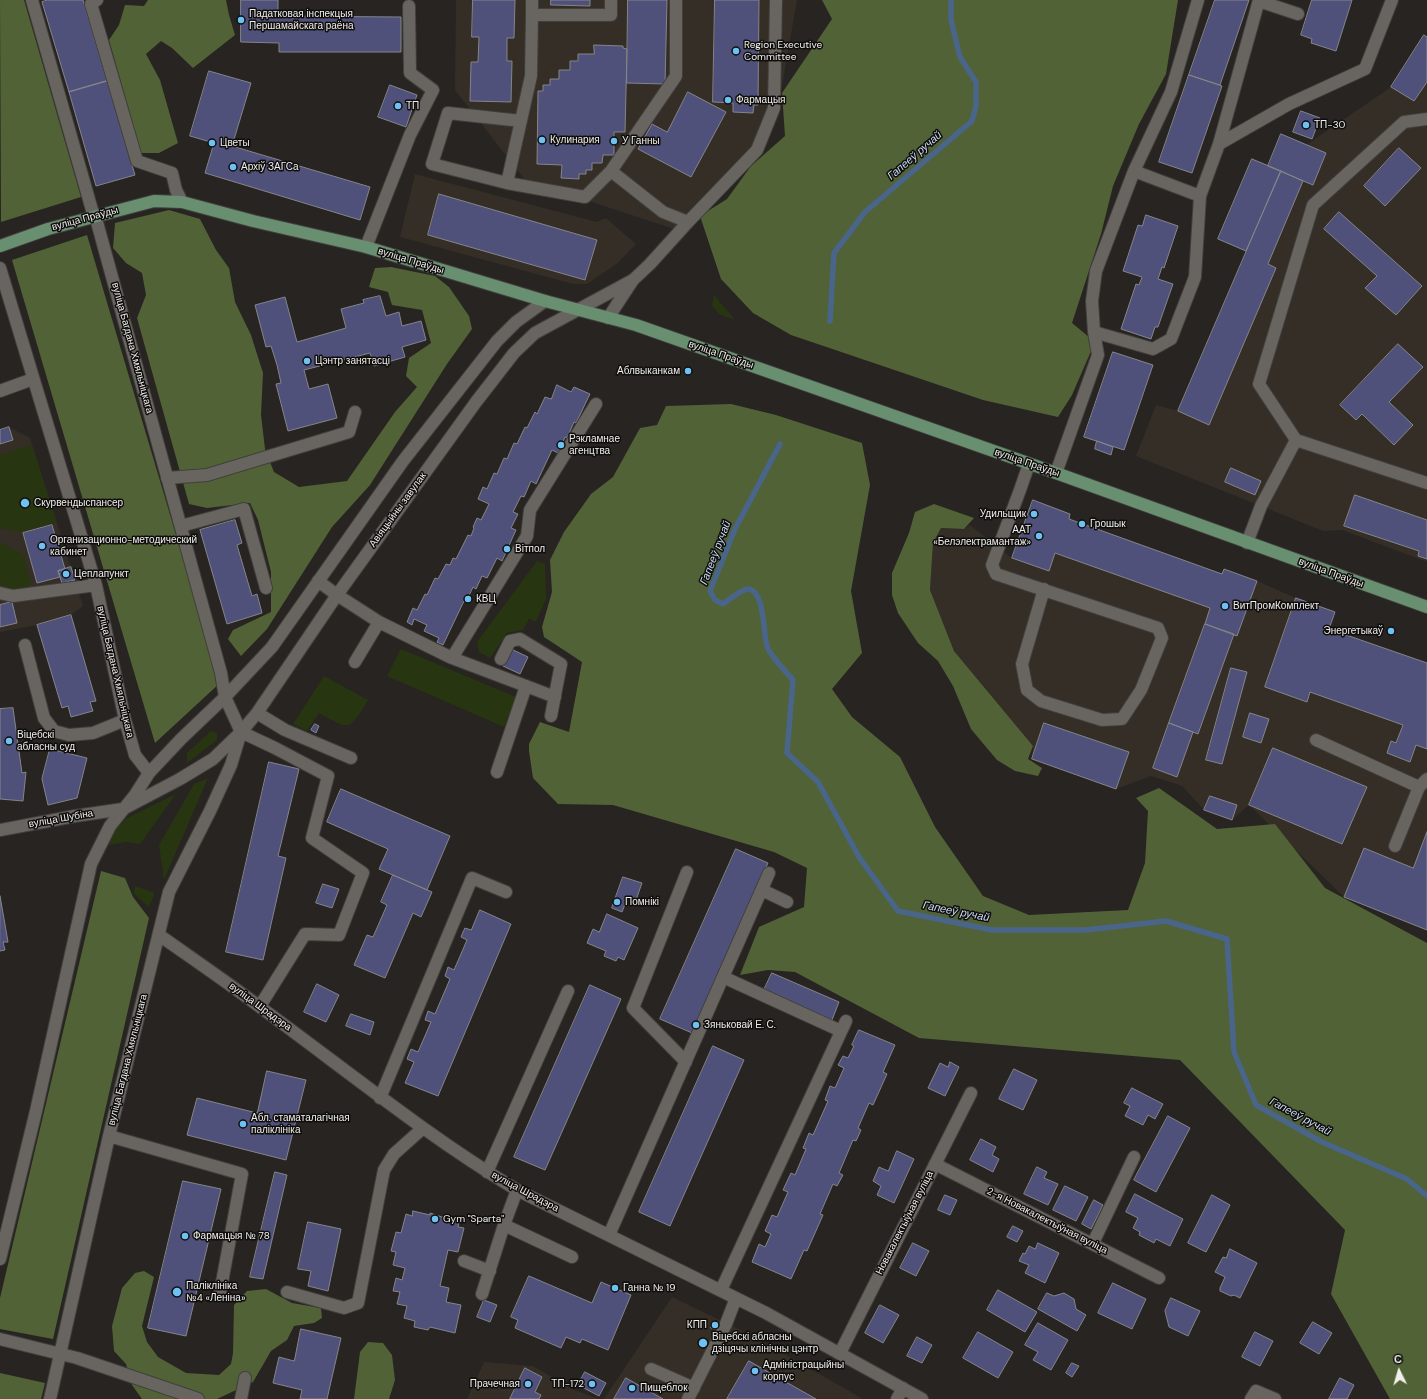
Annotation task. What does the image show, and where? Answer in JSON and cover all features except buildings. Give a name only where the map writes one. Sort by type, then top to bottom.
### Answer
[{"type":"main road","name":"вуліца Праўды","points":[[0,246],[48,229],[95,215],[154,201],[182,202],[254,221],[366,247],[545,301],[642,328],[1056,473],[1427,607]]},
{"type":"street","name":"вуліца Багдана Хмяльніцкага","points":[[32,0],[92,210],[95,215],[221,673],[225,697],[240,732],[230,765],[210,811],[169,892],[109,1136],[50,1399]]},
{"type":"street","points":[[97,0],[91,4],[137,161],[172,173],[176,190],[182,202]]},
{"type":"street","points":[[507,183],[531,76],[532,0]]},
{"type":"street","points":[[532,15],[611,15],[611,0]]},
{"type":"street","points":[[521,121],[448,112],[432,164],[507,183],[585,197],[611,171],[676,76],[676,0]]},
{"type":"street","points":[[608,318],[633,280],[655,259],[757,150],[774,108],[776,0]]},
{"type":"street","points":[[1056,473],[1098,355],[1094,332],[1092,301],[1096,271],[1134,171],[1171,92],[1198,0]]},
{"type":"street","points":[[1094,332],[1153,349],[1171,339],[1195,277],[1200,196],[1219,144],[1259,0],[1298,14]]},
{"type":"street","points":[[1219,144],[1289,104],[1365,69],[1392,0]]},
{"type":"street","points":[[366,247],[410,135],[433,90],[410,73],[409,6]]},
{"type":"street","points":[[1427,119],[1404,122],[1313,205],[1259,384],[1296,440],[1427,483]]},
{"type":"street","points":[[611,171],[663,212],[688,222]]},
{"type":"street","points":[[1134,171],[1200,196]]},
{"type":"street","name":"вуліца Багдана Хмяльніцкага","points":[[0,268],[96,585],[125,720],[135,756],[150,773]]},
{"type":"street","name":"Авіяцыйны завулак","points":[[240,732],[257,713],[337,595],[476,402],[514,353],[536,333],[633,280]]},
{"type":"street","points":[[0,1259],[37,1104],[91,864],[110,826],[135,795],[150,773],[272,647],[403,460],[497,341],[516,322],[545,301]]},
{"type":"street","points":[[0,391],[33,380]]},
{"type":"street","points":[[452,658],[527,536],[530,510],[596,404]]},
{"type":"street","points":[[167,478],[207,475],[349,432],[355,412]]},
{"type":"street","points":[[1247,543],[1261,506],[1296,440]]},
{"type":"street","points":[[1029,464],[992,565],[996,574],[1044,589],[1158,628],[1162,638],[1141,690],[1122,719],[1102,720],[1041,701],[1027,690],[1022,664],[1044,589]]},
{"type":"street","points":[[181,526],[244,509],[266,588]]},
{"type":"street","points":[[318,581],[379,622],[452,658],[555,697]]},
{"type":"street","points":[[0,593],[13,596],[96,585]]},
{"type":"street","points":[[355,662],[379,622]]},
{"type":"street","points":[[501,659],[510,641],[520,638],[561,664],[551,716]]},
{"type":"street","points":[[25,645],[44,718],[54,731],[69,735],[93,733],[125,720]]},
{"type":"street","points":[[497,772],[526,686]]},
{"type":"street","points":[[257,713],[285,730],[351,758]]},
{"type":"street","points":[[123,809],[180,779],[213,758],[240,732],[275,748],[328,776],[312,838],[363,873],[339,935],[305,934],[260,1006]]},
{"type":"street","points":[[1316,740],[1423,783],[1395,846]]},
{"type":"street","name":"вуліца Шубіна","points":[[0,830],[123,809]]},
{"type":"street","points":[[686,1062],[633,1008],[687,872]]},
{"type":"street","points":[[609,1235],[769,873]]},
{"type":"street","points":[[380,1098],[472,878],[506,892]]},
{"type":"street","points":[[762,890],[787,902]]},
{"type":"street","name":"вуліца Шрадэра","points":[[159,935],[260,1006],[380,1098],[487,1172],[517,1190],[766,1313],[922,1399]]},
{"type":"street","points":[[721,1290],[843,1026],[723,977]]},
{"type":"street","points":[[487,1172],[568,991]]},
{"type":"street","name":"Новакалектыўная вуліца","points":[[840,1353],[971,1093]]},
{"type":"street","points":[[287,1292],[344,1308],[358,1303],[384,1170],[394,1154],[424,1128]]},
{"type":"street","points":[[109,1136],[242,1174],[220,1293]]},
{"type":"street","points":[[1092,1243],[1134,1157]]},
{"type":"street","name":"2-я Новакалектыўная вуліца","points":[[935,1164],[1159,1278]]},
{"type":"street","points":[[482,1294],[517,1190]]},
{"type":"street","points":[[504,1225],[572,1257]]},
{"type":"street","points":[[464,1261],[490,1271]]},
{"type":"street","points":[[651,1369],[690,1396],[726,1324],[736,1298]]},
{"type":"street","points":[[0,1339],[60,1353],[198,1399]]},
{"type":"street","points":[[241,1399],[246,1378]]},
{"type":"street","points":[[897,1399],[902,1388]]},
{"type":"street","points":[[1251,1399],[1256,1391],[1275,1399]]},
{"type":"shaded area","points":[[456,0],[797,0],[775,126],[680,231],[525,180],[455,90]]},
{"type":"shaded area","points":[[1427,82],[1427,562],[1342,530],[1323,531],[1136,456],[1156,405],[1178,411],[1246,252],[1218,239],[1252,159],[1268,166],[1281,134],[1306,145],[1391,87],[1414,101]]},
{"type":"shaded area","points":[[415,174],[597,222],[606,218],[636,244],[618,263],[587,284],[573,284],[400,237]]},
{"type":"shaded area","name":"Скурвендыспансер","points":[[9,427],[30,438],[83,606],[71,615],[37,625],[0,632],[0,430]]},
{"type":"shaded area","points":[[1033,500],[1070,514],[1069,519],[1222,574],[1224,569],[1335,612],[1329,629],[1427,663],[1427,930],[1344,897],[1249,805],[1232,820],[1204,810],[1182,786],[1151,776],[1116,789],[1032,759],[1033,746],[954,651],[930,590],[933,543],[941,528],[964,529],[970,525],[1012,558]]},
{"type":"shaded area","name":"Віцебскі абласны дзіцячы клінічны цэнтр","points":[[672,1297],[751,1335],[863,1399],[604,1399]]},
{"type":"shaded area","points":[[484,1362],[533,1366],[574,1390],[599,1399],[467,1399]]},
{"type":"green space","points":[[0,0],[24,0],[81,197],[1,222]]},
{"type":"green space","points":[[148,0],[226,0],[235,35],[193,68],[172,48],[161,41],[146,54],[160,80],[178,143],[159,153],[141,153],[109,40],[119,25],[125,5],[144,6]]},
{"type":"green space","points":[[822,0],[1178,0],[1166,74],[1139,124],[1113,186],[1101,234],[1072,323],[1095,342],[1072,395],[1058,417],[983,400],[791,335],[753,313],[721,279],[700,216],[727,199],[751,166],[785,136],[782,93],[832,19]]},
{"type":"green space","points":[[169,210],[200,219],[216,250],[229,268],[235,302],[251,335],[263,373],[261,415],[265,449],[274,472],[299,487],[347,481],[395,412],[417,387],[406,376],[409,358],[431,343],[422,310],[392,305],[388,292],[369,287],[375,268],[391,267],[435,276],[449,287],[469,316],[472,329],[447,364],[370,485],[332,527],[267,629],[241,656],[228,639],[233,630],[271,612],[271,572],[258,520],[250,503],[207,508],[189,504],[137,318],[146,295],[142,273],[126,263],[113,248],[115,223]]},
{"type":"green space","points":[[87,235],[220,683],[155,743],[12,260]]},
{"type":"green space","points":[[714,295],[735,320],[719,314],[712,306]]},
{"type":"green space","points":[[731,404],[776,415],[862,443],[870,485],[851,591],[862,653],[832,689],[852,717],[900,757],[935,827],[983,896],[1029,915],[1128,910],[1145,863],[1148,811],[1136,798],[1159,788],[1217,829],[1275,824],[1325,888],[1427,943],[1427,1399],[1390,1399],[1331,1294],[1345,1230],[1180,1060],[919,1038],[795,972],[768,970],[740,975],[759,927],[804,907],[807,868],[774,852],[613,805],[558,804],[533,778],[529,744],[540,722],[569,732],[582,662],[544,637],[542,627],[552,592],[550,560],[564,532],[591,494],[613,477],[640,428],[657,425],[666,406]]},
{"type":"green space","points":[[32,445],[57,522],[21,532],[0,528],[0,455]]},
{"type":"green space","points":[[934,504],[974,518],[964,529],[941,528],[933,543],[930,590],[954,651],[1033,746],[1028,759],[1042,768],[1038,776],[1015,771],[997,760],[971,729],[953,686],[938,661],[918,643],[898,613],[892,595],[892,573],[909,533],[915,512]]},
{"type":"green space","points":[[0,543],[20,552],[24,556],[31,584],[27,588],[13,589],[0,584]]},
{"type":"green space","points":[[537,561],[545,564],[546,599],[536,622],[529,619],[523,630],[507,633],[490,658],[479,652],[477,642]]},
{"type":"green space","points":[[401,649],[516,697],[504,727],[387,676]]},
{"type":"green space","points":[[324,676],[368,700],[357,718],[352,723],[343,725],[319,713],[307,731],[293,724]]},
{"type":"green space","points":[[211,731],[217,733],[217,740],[187,763],[187,753]]},
{"type":"green space","points":[[208,778],[164,880],[159,845],[194,784]]},
{"type":"green space","points":[[176,794],[140,844],[126,842],[109,845],[114,831],[127,818]]},
{"type":"green space","points":[[101,871],[125,878],[133,897],[149,918],[53,1339],[0,1329],[0,1298]]},
{"type":"green space","points":[[135,886],[153,892],[154,895],[149,907],[135,895]]},
{"type":"green space","points":[[144,1271],[154,1277],[142,1326],[147,1342],[158,1357],[186,1373],[219,1375],[231,1364],[233,1353],[234,1305],[247,1291],[266,1289],[292,1303],[321,1308],[322,1318],[314,1323],[294,1326],[287,1340],[271,1351],[253,1382],[217,1399],[142,1399],[132,1385],[126,1364],[114,1351],[112,1326],[122,1288],[135,1273]]},
{"type":"green space","points":[[368,1342],[383,1343],[392,1355],[395,1380],[389,1399],[354,1399],[360,1352]]},
{"type":"green space","points":[[0,1373],[45,1383],[41,1399],[0,1399]]},
{"type":"waterway","name":"Гапееў ручай","points":[[830,321],[834,253],[865,212],[972,121],[976,106],[976,82],[960,57],[951,20],[951,0]]},
{"type":"waterway","name":"Гапееў ручай","points":[[780,444],[735,529],[710,591],[715,600],[723,604],[746,589],[754,592],[758,597],[761,605],[768,649],[793,680],[787,753],[818,782],[859,857],[898,911],[992,930],[1085,930],[1166,921],[1227,939],[1234,1052],[1256,1105],[1322,1142],[1407,1179],[1427,1196]]},
{"type":"place","name":"Падатковая інспекцыя Першамайскага раёна","points":[[241,20]]},
{"type":"place","name":"Region Executive Committee","points":[[736,51]]},
{"type":"place","name":"Фармацыя","points":[[728,100]]},
{"type":"place","name":"ТП","points":[[398,106]]},
{"type":"place","name":"ТП-30","points":[[1306,125]]},
{"type":"place","name":"Кулинария","points":[[542,140]]},
{"type":"place","name":"У Ганны","points":[[614,141]]},
{"type":"place","name":"Цветы","points":[[212,143]]},
{"type":"place","name":"Архіў ЗАГСа","points":[[233,167]]},
{"type":"place","name":"Цэнтр занятасці","points":[[307,361]]},
{"type":"place","name":"Аблвыканкам","points":[[688,371]]},
{"type":"place","name":"Рэкламнае агенцтва","points":[[561,445]]},
{"type":"place","name":"Скурвендыспансер","points":[[25,503]]},
{"type":"place","name":"Удильщик","points":[[1034,514]]},
{"type":"place","name":"Грошык","points":[[1082,524]]},
{"type":"place","name":"ААТ «Белэлектрамантаж»","points":[[1039,536]]},
{"type":"place","name":"Организационно-методический кабинет","points":[[42,546]]},
{"type":"place","name":"Вітпол","points":[[507,549]]},
{"type":"place","name":"Цеплапункт","points":[[66,574]]},
{"type":"place","name":"КВЦ","points":[[468,599]]},
{"type":"place","name":"ВитПромКомплект","points":[[1225,606]]},
{"type":"place","name":"Энергетыкаў","points":[[1391,631]]},
{"type":"place","name":"Віцебскі абласны суд","points":[[9,741]]},
{"type":"place","name":"Помнікі","points":[[617,902]]},
{"type":"place","name":"Зяньковай Е. С.","points":[[696,1025]]},
{"type":"place","name":"Абл. стаматалагічная паліклініка","points":[[243,1124]]},
{"type":"place","name":"Gym \"Sparta\"","points":[[435,1219]]},
{"type":"place","name":"Фармацыя № 78","points":[[185,1236]]},
{"type":"place","name":"Ганна № 19","points":[[615,1288]]},
{"type":"place","name":"Паліклініка №4 «Леніна»","points":[[177,1292]]},
{"type":"place","name":"КПП","points":[[715,1325]]},
{"type":"place","name":"Віцебскі абласны дзіцячы клінічны цэнтр","points":[[703,1343]]},
{"type":"place","name":"Адміністрацыйны корпус","points":[[755,1371]]},
{"type":"place","name":"Прачечная","points":[[528,1384]]},
{"type":"place","name":"ТП-172","points":[[592,1384]]},
{"type":"place","name":"Пищеблок","points":[[632,1388]]}]
